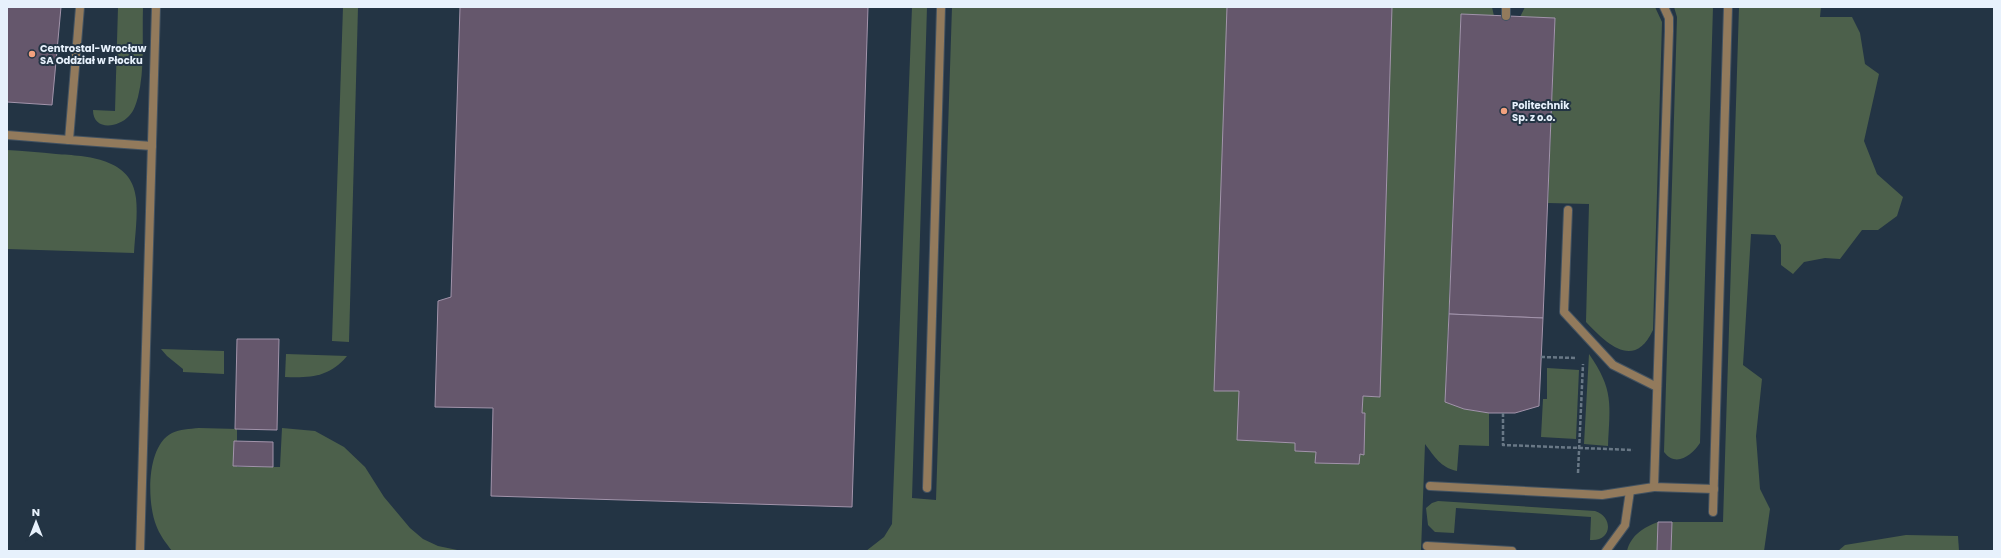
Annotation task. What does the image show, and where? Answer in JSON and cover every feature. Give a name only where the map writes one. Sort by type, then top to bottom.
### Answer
[{"type":"street","points":[[69,140],[80,7]]},
{"type":"street","points":[[140,551],[156,7]]},
{"type":"street","points":[[927,488],[941,7]]},
{"type":"street","points":[[1506,7],[1506,16]]},
{"type":"street","points":[[1654,487],[1669,30],[1668,18],[1664,7]]},
{"type":"street","points":[[1714,512],[1728,7]]},
{"type":"street","points":[[7,134],[152,146]]},
{"type":"street","points":[[1568,210],[1564,312],[1613,365],[1657,387]]},
{"type":"street","points":[[1430,486],[1602,495],[1654,487],[1714,489]]},
{"type":"street","points":[[1606,551],[1625,525],[1630,491]]},
{"type":"street","points":[[1427,546],[1512,551]]},
{"type":"path","points":[[1541,357],[1584,359],[1577,494]]},
{"type":"path","points":[[1503,413],[1503,445],[1655,451]]},
{"type":"green space","points":[[118,7],[143,7],[142,75],[136,105],[132,112],[119,123],[107,125],[101,124],[97,121],[94,117],[93,110],[115,111]]},
{"type":"green space","points":[[343,7],[358,7],[349,342],[332,341]]},
{"type":"green space","points":[[912,7],[927,7],[912,498],[936,500],[952,7],[1492,7],[1494,16],[1461,14],[1445,401],[1464,409],[1489,413],[1489,446],[1459,445],[1457,471],[1442,464],[1425,444],[1421,551],[866,551],[884,537],[892,524]]},
{"type":"green space","points":[[1525,7],[1655,7],[1662,22],[1653,330],[1645,342],[1637,349],[1629,351],[1611,345],[1586,322],[1589,204],[1548,203],[1555,19],[1520,17]]},
{"type":"green space","points":[[1674,7],[1713,7],[1700,443],[1693,452],[1684,458],[1679,459],[1669,457],[1664,452],[1677,17]]},
{"type":"green space","points":[[1739,7],[1821,7],[1820,17],[1852,17],[1860,33],[1865,64],[1879,74],[1864,141],[1877,174],[1903,197],[1897,216],[1878,230],[1862,230],[1840,259],[1825,258],[1804,262],[1793,274],[1781,265],[1781,245],[1775,235],[1751,234],[1743,365],[1762,379],[1756,436],[1760,489],[1770,509],[1764,551],[1671,551],[1672,522],[1723,522]]},
{"type":"green space","points":[[7,150],[94,158],[117,167],[126,175],[133,185],[136,198],[137,219],[134,253],[7,249]]},
{"type":"green space","points":[[161,349],[224,351],[224,374],[183,372],[183,369]]},
{"type":"green space","points":[[286,354],[347,356],[334,368],[319,375],[285,377]]},
{"type":"green space","points":[[1589,354],[1607,388],[1609,398],[1608,446],[1584,444]]},
{"type":"green space","points":[[1547,368],[1579,370],[1576,439],[1541,437],[1543,399],[1547,399]]},
{"type":"green space","points":[[199,428],[237,429],[237,467],[280,467],[282,428],[315,431],[344,447],[365,467],[384,497],[410,528],[423,539],[438,546],[462,551],[172,551],[159,532],[153,515],[150,489],[153,462],[157,450],[163,440],[172,433],[181,430]]},
{"type":"green space","points":[[1438,501],[1595,511],[1605,518],[1608,523],[1608,528],[1603,537],[1597,540],[1590,540],[1591,517],[1456,508],[1454,533],[1435,532],[1428,525],[1426,508],[1432,503]]},
{"type":"green space","points":[[1658,522],[1657,551],[1627,551],[1632,540],[1639,532]]},
{"type":"green space","points":[[1906,535],[1958,536],[1959,551],[1838,551],[1845,545]]},
{"type":"building","name":"Centrostal-Wrocław SA Oddział w Płocku","points":[[7,7],[61,7],[52,105],[7,102]]},
{"type":"building","points":[[460,7],[868,7],[852,507],[491,496],[493,408],[435,407],[438,301],[451,297]]},
{"type":"building","points":[[1227,7],[1392,7],[1380,397],[1363,396],[1362,413],[1365,413],[1364,455],[1360,454],[1359,464],[1315,463],[1316,452],[1295,451],[1295,443],[1237,440],[1239,391],[1214,391]]},
{"type":"building","name":"Politechnik Sp. z o.o.","points":[[1461,14],[1555,18],[1543,318],[1449,314]]},
{"type":"building","points":[[1449,314],[1543,318],[1539,406],[1515,413],[1489,413],[1464,409],[1445,402]]},
{"type":"building","points":[[237,339],[279,339],[277,430],[235,429]]},
{"type":"building","points":[[234,441],[273,442],[273,467],[233,466]]},
{"type":"building","points":[[1658,522],[1672,522],[1671,551],[1657,551]]},
{"type":"place","name":"Centrostal-Wrocław SA Oddział w Płocku","points":[[32,54]]},
{"type":"place","name":"Politechnik Sp. z o.o.","points":[[1504,111]]}]
